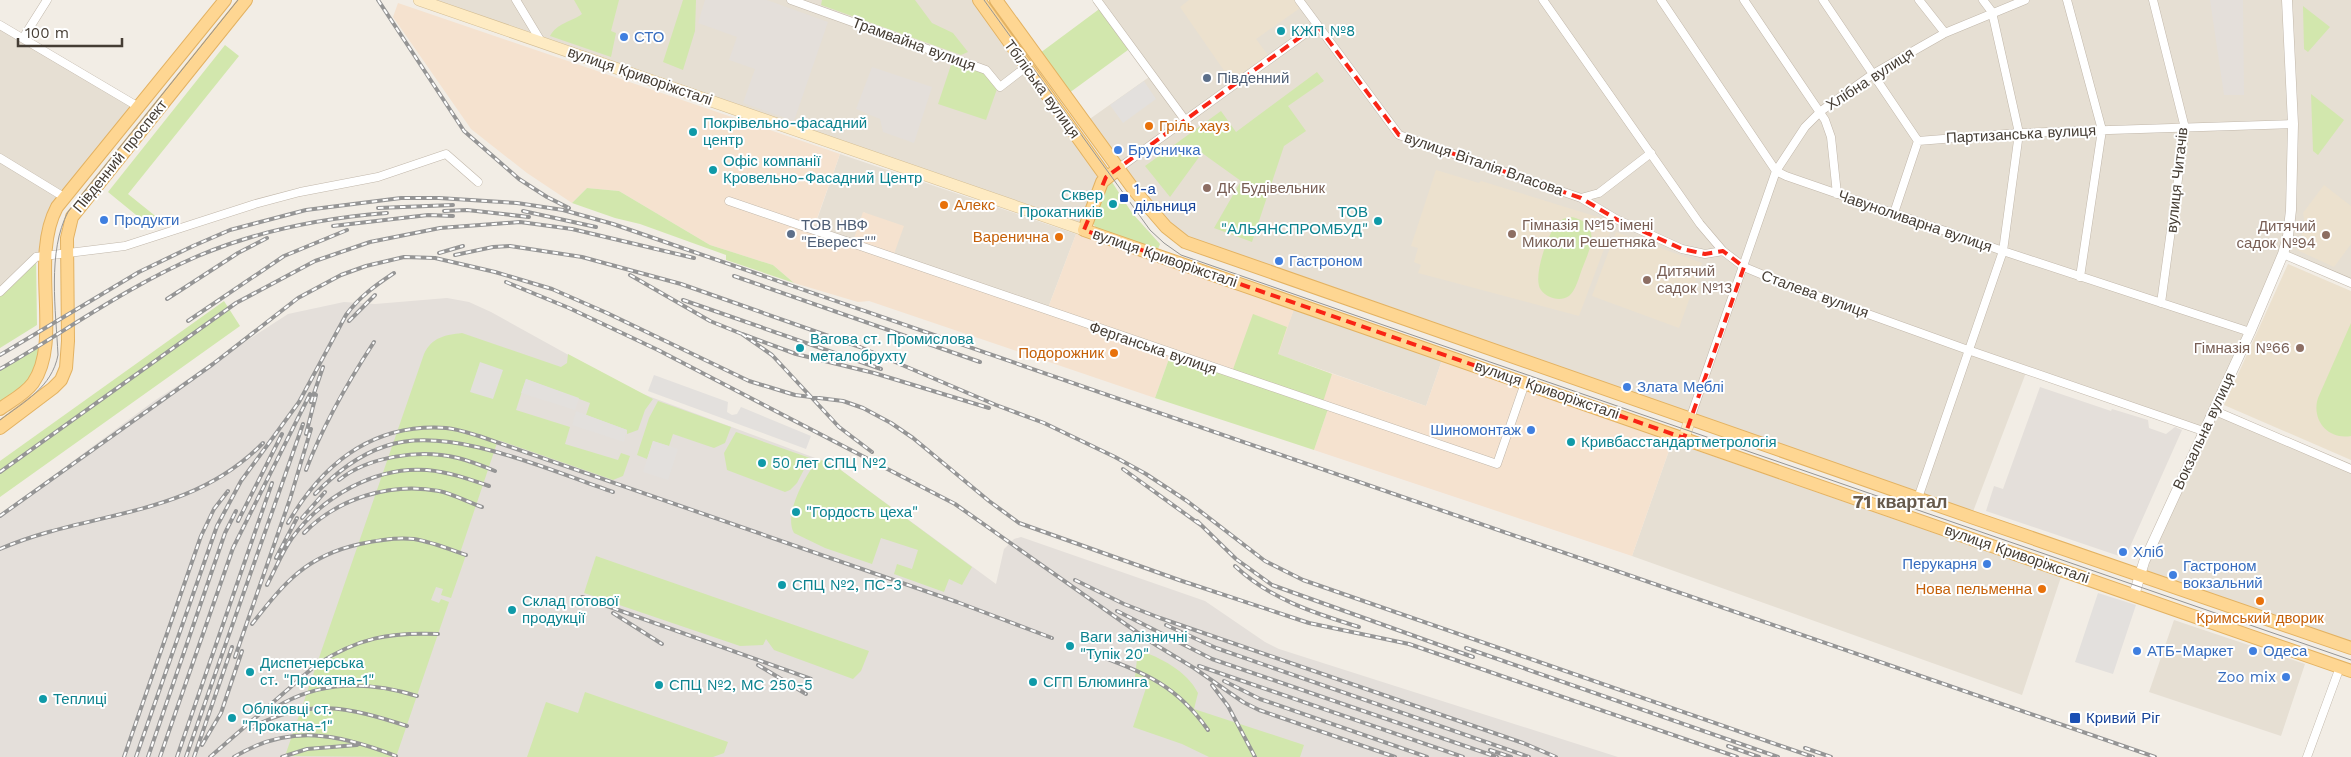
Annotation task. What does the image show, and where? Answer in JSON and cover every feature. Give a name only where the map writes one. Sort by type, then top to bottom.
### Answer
[{"type":"main road","name":"Південний проспект","points":[[0,409],[26,391],[34,382],[43,360],[45,342],[45,255],[48,228],[57,206],[225,0]]},
{"type":"main road","name":"Південний проспект","points":[[0,428],[53,388],[61,380],[66,368],[68,341],[66,238],[72,217],[246,0]]},
{"type":"main road","name":"вулиця Криворіжсталі","points":[[419,0],[2346,669]]},
{"type":"main road","name":"Тбіліська вулиця","points":[[979,0],[1106,177]]},
{"type":"main road","name":"Тбіліська вулиця","points":[[996,0],[1118,168]]},
{"type":"main road","name":"вулиця Криворіжсталі","points":[[1118,168],[1156,217],[1185,242],[2351,648]]},
{"type":"main road","points":[[1084,230],[1098,188],[1106,177],[1118,168]]},
{"type":"main road","points":[[1684,438],[1690,419]]},
{"type":"street","points":[[23,38],[47,0]]},
{"type":"street","points":[[516,0],[542,43]]},
{"type":"street","name":"Трамвайна вулиця","points":[[791,0],[986,70],[1000,87],[1026,67]]},
{"type":"street","points":[[1097,0],[1185,120]]},
{"type":"street","name":"вулиця Віталія Власова","points":[[1299,0],[1399,135],[1581,198],[1616,219],[1682,248],[1705,254],[1723,251]]},
{"type":"street","name":"Сталева вулиця","points":[[1543,0],[1700,224],[1723,251],[1744,267],[1790,286],[1968,350],[2203,431]]},
{"type":"street","points":[[1661,0],[1776,171]]},
{"type":"street","points":[[1744,0],[1820,111],[1831,137],[1837,194]]},
{"type":"street","points":[[1823,0],[1918,141],[1894,214]]},
{"type":"street","points":[[1919,0],[1945,33]]},
{"type":"street","points":[[1918,498],[2003,251],[2019,133],[1992,12],[1983,0]]},
{"type":"street","name":"Хлібна вулиця","points":[[1690,419],[1776,171],[1805,127],[1820,111],[1872,74],[1945,33],[2025,0]]},
{"type":"street","points":[[2067,0],[2102,130],[2080,278]]},
{"type":"street","name":"вулиця Читачів","points":[[2153,0],[2185,128],[2161,303]]},
{"type":"street","name":"Вокзальна вулиця","points":[[2134,595],[2140,576],[2203,431],[2250,332],[2283,254],[2292,210],[2293,124],[2287,0]]},
{"type":"street","points":[[0,25],[137,106]]},
{"type":"street","points":[[1118,168],[1317,25]]},
{"type":"street","name":"Партизанська вулиця","points":[[1918,141],[2019,133],[2293,124]]},
{"type":"street","points":[[1581,198],[1599,194],[1651,153]]},
{"type":"street","points":[[1,290],[36,257],[125,246],[255,204],[300,192],[378,177],[446,154],[478,182]]},
{"type":"street","points":[[0,158],[64,197]]},
{"type":"street","name":"Чавуноливарна вулиця","points":[[1776,171],[2080,278],[2250,332]]},
{"type":"street","name":"Ферганська вулиця","points":[[729,201],[1497,464],[1525,383]]},
{"type":"street","points":[[2283,254],[2351,283]]},
{"type":"street","points":[[2213,410],[2351,469]]},
{"type":"street","points":[[2307,757],[2346,669]]},
{"type":"highlighted area","points":[[1317,25],[1399,135],[1581,198],[1616,219],[1682,249],[1705,254],[1723,251],[1744,267],[1684,438],[1084,230],[1106,177]]},
{"type":"shaded area","points":[[419,0],[979,0],[1106,177],[1084,230]]},
{"type":"shaded area","points":[[705,0],[767,0],[828,22],[794,121],[743,103],[755,69],[729,60],[737,37],[698,23]]},
{"type":"shaded area","points":[[1097,0],[2351,0],[2351,283],[2283,254],[2213,410],[2351,469],[2351,648],[2140,575],[2203,431],[2027,370],[1971,517],[1185,242],[1084,123],[1152,75]]},
{"type":"shaded area","points":[[1189,0],[1299,0],[1303,6],[1256,39],[1270,58],[1234,85],[1180,7]]},
{"type":"shaded area","points":[[2210,0],[2243,0],[2244,95],[2224,95]]},
{"type":"shaded area","points":[[398,3],[840,154],[814,227],[853,241],[863,212],[904,226],[894,254],[1048,308],[1076,234],[1294,309],[1278,355],[1426,406],[1442,360],[1672,442],[1632,556],[1314,450],[1328,409],[1170,356],[1155,398],[869,301],[858,302],[794,283],[773,265],[710,245],[619,191],[587,188],[572,203],[527,173],[471,129],[393,17]]},
{"type":"shaded area","points":[[0,25],[137,106],[57,207],[45,255],[36,257],[0,291]]},
{"type":"shaded area","points":[[872,67],[932,87],[914,143],[883,132],[880,119],[856,109]]},
{"type":"shaded area","points":[[1144,81],[1156,99],[1123,123],[1110,105]]},
{"type":"shaded area","points":[[840,154],[1076,234],[1048,308],[894,255],[864,212],[854,241],[814,228]]},
{"type":"shaded area","name":"Гімназія №15 імені Миколи Решетняка","points":[[1436,170],[1479,183],[1481,181],[1614,222],[1579,316],[1418,273],[1421,265],[1414,262],[1418,248],[1411,246]]},
{"type":"shaded area","name":"Дитячий садок №94","points":[[2324,185],[2351,206],[2351,244],[2334,267],[2297,250],[2305,225],[2303,213]]},
{"type":"shaded area","name":"Дитячий садок №13","points":[[1616,232],[1702,263],[1679,328],[1592,296]]},
{"type":"shaded area","name":"Гімназія №66","points":[[2288,264],[2351,291],[2351,460],[2224,405]]},
{"type":"shaded area","points":[[447,298],[469,302],[491,312],[632,390],[834,465],[996,584],[1004,549],[1014,539],[1021,537],[1205,601],[1265,642],[1279,649],[1618,757],[0,757],[0,515],[154,401],[288,314],[344,302],[375,304]]},
{"type":"shaded area","points":[[1294,309],[1442,360],[1426,406],[1277,354]]},
{"type":"shaded area","points":[[480,362],[503,370],[493,399],[470,392]]},
{"type":"shaded area","points":[[654,375],[728,402],[727,412],[732,415],[737,414],[741,407],[811,436],[806,449],[648,391]]},
{"type":"shaded area","points":[[526,379],[579,398],[575,410],[521,393]]},
{"type":"shaded area","points":[[2040,387],[2111,411],[2112,409],[2148,420],[2149,428],[2166,434],[2175,427],[2182,430],[2125,558],[1986,511],[1994,486],[2003,489]]},
{"type":"shaded area","points":[[576,411],[627,430],[624,442],[572,425]]},
{"type":"shaded area","points":[[653,441],[678,449],[668,480],[643,472]]},
{"type":"shaded area","points":[[1672,442],[2061,577],[2022,695],[1632,556]]},
{"type":"shaded area","points":[[2098,593],[2136,605],[2113,674],[2075,662]]},
{"type":"shaded area","points":[[2174,620],[2305,664],[2281,736],[2149,692]]},
{"type":"green space","points":[[574,0],[619,0],[611,31],[616,33],[611,57],[550,36],[560,25],[582,14]]},
{"type":"green space","points":[[683,0],[696,0],[695,31],[683,70],[663,62]]},
{"type":"green space","points":[[822,0],[915,0],[932,23],[953,33],[968,52],[961,55],[821,5]]},
{"type":"green space","points":[[2303,6],[2330,27],[2308,52],[2304,49]]},
{"type":"green space","points":[[1102,7],[1132,47],[1065,96],[1036,56]]},
{"type":"green space","points":[[225,45],[239,56],[128,194],[159,219],[152,228],[108,192]]},
{"type":"green space","points":[[952,62],[985,73],[997,89],[986,120],[938,104]]},
{"type":"green space","points":[[1317,72],[1324,81],[1288,106],[1306,131],[1284,146],[1252,242],[1214,228],[1241,181],[1202,153],[1170,197],[1145,166],[1221,111],[1236,132]]},
{"type":"green space","points":[[2311,94],[2344,120],[2318,155],[2313,151]]},
{"type":"green space","name":"Сквер Прокатників","points":[[1112,182],[1132,213],[1160,244],[1158,249],[1097,230],[1093,223],[1106,184]]},
{"type":"green space","points":[[587,188],[619,191],[710,245],[773,265],[794,283],[726,260],[726,255],[640,224],[615,218],[572,203]]},
{"type":"green space","points":[[1571,217],[1581,220],[1587,225],[1591,231],[1592,238],[1574,290],[1565,298],[1554,298],[1541,290],[1538,277],[1539,268],[1548,239],[1555,226],[1558,222]]},
{"type":"green space","points":[[36,257],[37,325],[0,348],[0,292]]},
{"type":"green space","points":[[224,301],[240,326],[0,497],[0,461]]},
{"type":"green space","points":[[1253,314],[1287,327],[1278,354],[1332,374],[1323,402],[1232,372]]},
{"type":"green space","points":[[2351,323],[2351,436],[2343,436],[2335,435],[2323,427],[2319,421],[2316,406]]},
{"type":"green space","points":[[462,333],[561,367],[567,363],[568,354],[653,399],[645,410],[638,430],[627,434],[627,430],[586,415],[590,403],[526,379],[516,410],[570,427],[565,444],[618,460],[621,453],[630,456],[623,476],[613,480],[498,440],[460,553],[466,555],[451,598],[441,595],[443,589],[436,587],[431,600],[439,603],[441,599],[449,602],[396,757],[285,756],[424,354],[435,340]]},
{"type":"green space","points":[[45,342],[39,370],[0,409],[0,369]]},
{"type":"green space","points":[[1170,356],[1328,409],[1314,450],[1155,398]]},
{"type":"green space","points":[[658,401],[731,427],[725,443],[714,448],[673,434],[669,446],[653,441],[647,459],[637,455],[649,418]]},
{"type":"green space","points":[[736,432],[810,458],[797,483],[785,492],[727,470],[724,453]]},
{"type":"green space","points":[[818,459],[834,465],[972,567],[962,585],[949,579],[944,592],[894,574],[897,564],[912,569],[918,550],[881,538],[872,564],[825,548],[794,533],[791,525],[791,516],[797,495]]},
{"type":"green space","points":[[596,556],[869,651],[861,671],[853,679],[774,650],[766,639],[763,645],[740,646],[584,593]]},
{"type":"green space","points":[[1138,650],[1164,661],[1187,678],[1198,693],[1194,709],[1304,745],[1300,757],[1209,757],[1182,744],[1133,727],[1148,682],[1135,677]]},
{"type":"green space","points":[[585,692],[728,742],[724,753],[713,757],[527,757],[546,702],[578,713]]},
{"type":"tram line","points":[[0,420],[36,393],[50,376],[55,366],[58,355],[54,282],[55,263],[61,228],[68,212],[238,0]]},
{"type":"tram line","points":[[984,0],[1150,230],[1181,255],[2351,660]]},
{"type":"railway","points":[[378,0],[464,131],[519,179],[547,197],[569,208]]},
{"type":"railway","points":[[0,355],[139,272],[193,246],[230,230],[306,210],[401,198],[439,198],[517,203],[563,210],[613,224],[2155,757]]},
{"type":"railway","points":[[378,208],[453,205]]},
{"type":"railway","points":[[444,211],[467,210],[529,217]]},
{"type":"railway","points":[[523,211],[596,227]]},
{"type":"railway","points":[[0,369],[147,281],[220,247],[243,239],[315,222],[387,213]]},
{"type":"railway","points":[[333,226],[428,215],[453,216]]},
{"type":"railway","points":[[0,472],[236,303],[315,261],[370,242],[440,228],[520,222],[572,229],[694,258]]},
{"type":"railway","points":[[188,321],[284,256],[347,230]]},
{"type":"railway","points":[[167,299],[238,253],[267,238]]},
{"type":"railway","points":[[439,253],[463,246]]},
{"type":"railway","points":[[455,255],[493,247],[510,246],[582,257],[681,284],[860,347],[996,405],[1044,423],[1115,457],[1146,474],[1187,501],[1265,561],[1303,580],[1813,757]]},
{"type":"railway","points":[[0,516],[213,364],[298,298],[341,275],[366,266],[404,257],[435,258],[495,272],[552,289],[607,313],[749,381],[795,395],[843,401],[863,408],[891,423],[913,438],[989,501],[1019,523],[1179,580],[1309,623],[1409,644],[1737,757]]},
{"type":"railway","points":[[136,757],[217,526],[241,481],[299,402],[346,315],[362,297],[394,273]]},
{"type":"railway","points":[[630,275],[710,321],[742,334],[796,354],[874,373],[989,408]]},
{"type":"railway","points":[[734,276],[980,362]]},
{"type":"railway","points":[[506,282],[569,308],[658,350],[955,504],[1151,642],[1194,668],[1243,702],[1259,710],[1395,757]]},
{"type":"railway","points":[[349,321],[375,295]]},
{"type":"railway","points":[[683,300],[881,369]]},
{"type":"railway","points":[[742,334],[772,355],[839,427],[872,452]]},
{"type":"railway","points":[[306,470],[337,404],[374,342]]},
{"type":"railway","points":[[311,402],[323,367]]},
{"type":"railway","points":[[160,757],[233,548],[310,394]]},
{"type":"railway","points":[[306,434],[316,395]]},
{"type":"railway","points":[[186,757],[303,424]]},
{"type":"railway","points":[[288,523],[317,482],[334,465],[353,451],[373,440],[395,432],[420,428],[446,428],[479,436],[957,602],[1052,638]]},
{"type":"railway","points":[[235,657],[290,499],[311,429]]},
{"type":"railway","points":[[238,521],[282,434]]},
{"type":"railway","points":[[315,494],[339,472],[366,454],[386,446],[411,441],[439,441],[469,445],[531,462],[613,492]]},
{"type":"railway","points":[[0,549],[34,536],[171,500],[203,486],[234,468],[263,443]]},
{"type":"railway","points":[[339,480],[365,465],[380,460],[428,454],[458,458],[495,471]]},
{"type":"railway","points":[[1123,469],[1202,526]]},
{"type":"railway","points":[[267,585],[288,543],[304,523],[334,497],[351,487],[388,473],[408,470],[427,470],[451,474],[489,486]]},
{"type":"railway","points":[[177,757],[272,483]]},
{"type":"railway","points":[[304,533],[333,510],[349,502],[384,491],[402,489],[439,491],[482,507]]},
{"type":"railway","points":[[124,757],[201,536],[214,509],[228,491]]},
{"type":"railway","points":[[302,518],[325,492]]},
{"type":"railway","points":[[148,757],[225,533],[236,511]]},
{"type":"railway","points":[[276,558],[297,518]]},
{"type":"railway","points":[[1197,521],[1236,559],[1272,585],[1473,657]]},
{"type":"railway","points":[[252,624],[286,583],[311,564],[341,549],[380,540],[407,538],[427,542],[466,555]]},
{"type":"railway","points":[[1235,566],[1249,578],[1293,604],[1359,627]]},
{"type":"railway","points":[[1075,580],[1124,604],[1160,618],[1523,743],[1556,757]]},
{"type":"railway","points":[[582,597],[811,679]]},
{"type":"railway","points":[[1117,611],[1212,659],[1497,757]]},
{"type":"railway","points":[[613,613],[662,644]]},
{"type":"railway","points":[[1166,625],[1216,648],[1529,757]]},
{"type":"railway","points":[[210,757],[316,665],[331,656],[346,648],[374,639],[404,634],[438,634]]},
{"type":"railway","points":[[194,757],[232,647]]},
{"type":"railway","points":[[1466,648],[1778,757]]},
{"type":"railway","points":[[202,745],[221,713],[242,651]]},
{"type":"railway","points":[[1089,652],[1141,673],[1169,690],[1182,700],[1208,730]]},
{"type":"railway","points":[[758,665],[806,694]]},
{"type":"railway","points":[[1199,666],[1463,757]]},
{"type":"railway","points":[[1224,681],[1260,699],[1427,757]]},
{"type":"railway","points":[[1212,685],[1228,706],[1255,757]]},
{"type":"railway","points":[[275,708],[309,692],[344,686],[380,688],[417,696]]},
{"type":"railway","points":[[251,728],[271,718],[291,712],[328,708],[366,714],[407,726]]},
{"type":"railway","points":[[234,757],[255,746],[275,739],[295,736],[315,736],[355,742],[396,756]]},
{"type":"railway","points":[[282,757],[307,749],[357,745]]},
{"type":"railway","points":[[1728,746],[1759,757]]},
{"type":"railway","points":[[1805,748],[1831,757]]},
{"type":"railway","points":[[1490,750],[1511,757]]},
{"type":"place","name":"КЖП №8","points":[[1281,31]]},
{"type":"place","name":"СТО","points":[[624,37]]},
{"type":"place","name":"Південний","points":[[1207,78]]},
{"type":"place","name":"Гріль хауз","points":[[1149,126]]},
{"type":"place","name":"Покрівельно-фасадний центр","points":[[693,132]]},
{"type":"place","name":"Брусничка","points":[[1118,150]]},
{"type":"place","name":"Офіс компанії Кровельно-Фасадний Центр","points":[[713,170]]},
{"type":"place","name":"ДК Будівельник","points":[[1207,188]]},
{"type":"place","name":"1-а дільниця","points":[[1124,198]]},
{"type":"place","name":"Сквер Прокатників","points":[[1113,204]]},
{"type":"place","name":"Алекс","points":[[944,205]]},
{"type":"place","name":"Продукти","points":[[104,220]]},
{"type":"place","name":"ТОВ \"АЛЬЯНСПРОМБУД\"","points":[[1378,221]]},
{"type":"place","name":"ТОВ НВФ \"Еверест\"\"","points":[[791,234]]},
{"type":"place","name":"Гімназія №15 імені Миколи Решетняка","points":[[1512,234]]},
{"type":"place","name":"Дитячий садок №94","points":[[2326,235]]},
{"type":"place","name":"Варенична","points":[[1059,237]]},
{"type":"place","name":"Гастроном","points":[[1279,261]]},
{"type":"place","name":"Дитячий садок №13","points":[[1647,280]]},
{"type":"place","name":"Вагова ст. Промислова металобрухту","points":[[800,348]]},
{"type":"place","name":"Гімназія №66","points":[[2300,348]]},
{"type":"place","name":"Подорожник","points":[[1114,353]]},
{"type":"place","name":"Злата Меблі","points":[[1627,387]]},
{"type":"place","name":"Шиномонтаж","points":[[1531,430]]},
{"type":"place","name":"Кривбасстандартметрологія","points":[[1571,442]]},
{"type":"place","name":"50 лет СПЦ №2","points":[[762,463]]},
{"type":"place","name":"\"Гордость цеха\"","points":[[796,512]]},
{"type":"place","name":"Хліб","points":[[2123,552]]},
{"type":"place","name":"Перукарня","points":[[1987,564]]},
{"type":"place","name":"Гастроном вокзальний","points":[[2173,575]]},
{"type":"place","name":"СПЦ №2, ПС-3","points":[[782,585]]},
{"type":"place","name":"Нова пельменна","points":[[2042,589]]},
{"type":"place","name":"Кримський дворик","points":[[2260,601]]},
{"type":"place","name":"Склад готової продукції","points":[[512,610]]},
{"type":"place","name":"Ваги залізничні \"Тупік 20\"","points":[[1070,646]]},
{"type":"place","name":"АТБ-Маркет","points":[[2137,651]]},
{"type":"place","name":"Одеса","points":[[2253,651]]},
{"type":"place","name":"Диспетчерська ст. \"Прокатна-1\"","points":[[250,672]]},
{"type":"place","name":"Zoo mix","points":[[2286,677]]},
{"type":"place","name":"СГП Блюминга","points":[[1033,682]]},
{"type":"place","name":"СПЦ №2, МС 250-5","points":[[659,685]]},
{"type":"place","name":"Теплиці","points":[[43,699]]},
{"type":"place","name":"Обліковці ст. \"Прокатна-1\"","points":[[232,718]]},
{"type":"place","name":"Кривий Ріг","points":[[2075,718]]},
{"type":"district","name":"71 квартал","points":[[1900,502]]}]
